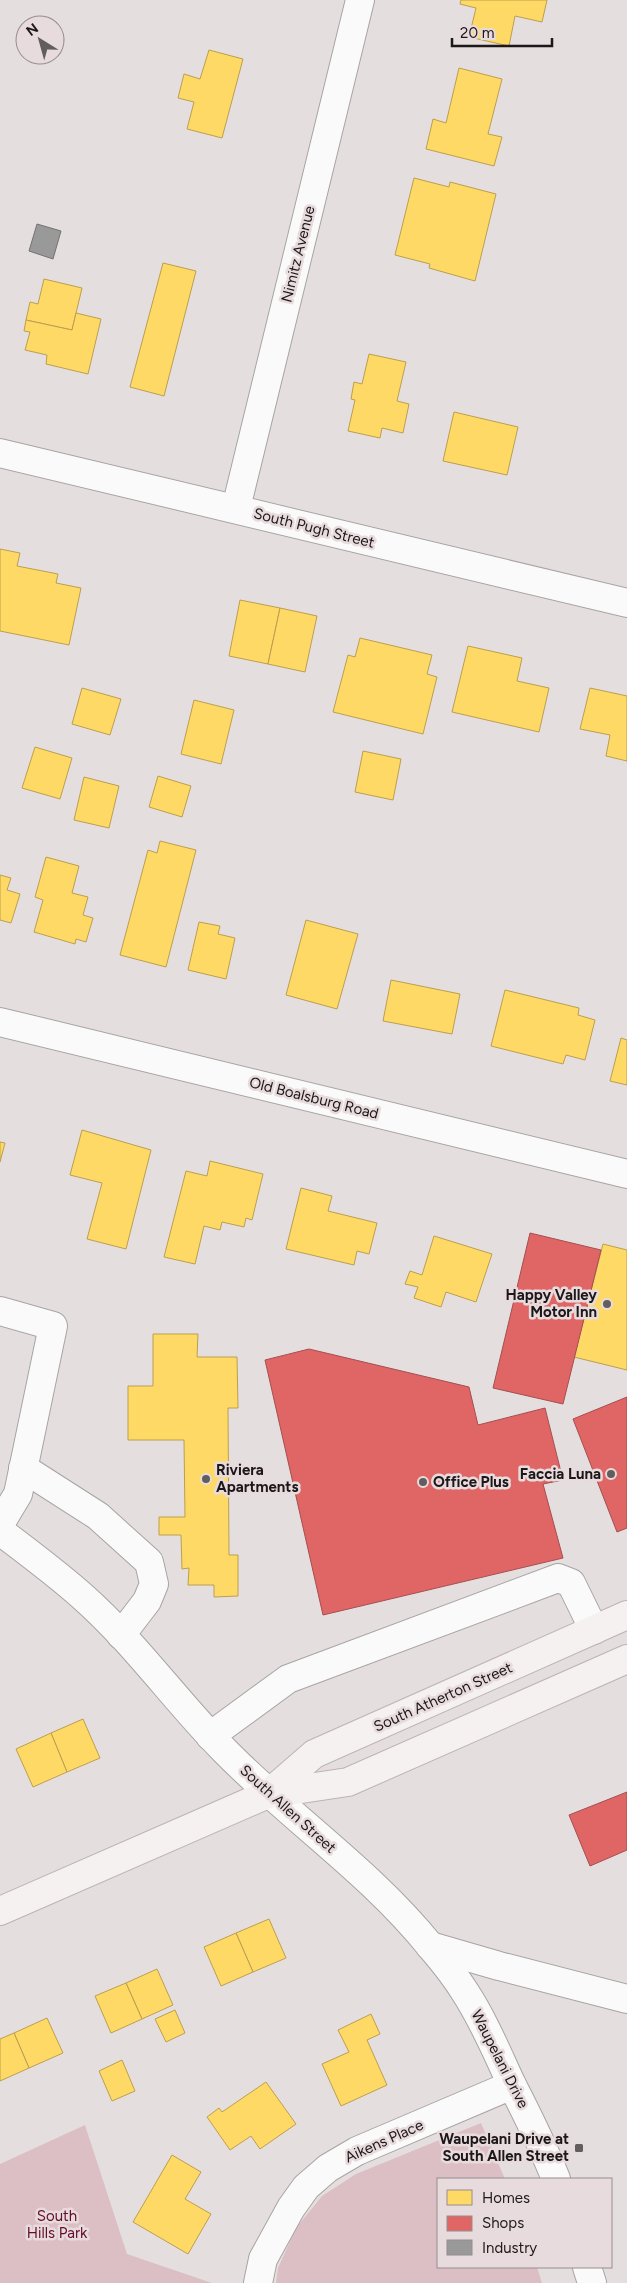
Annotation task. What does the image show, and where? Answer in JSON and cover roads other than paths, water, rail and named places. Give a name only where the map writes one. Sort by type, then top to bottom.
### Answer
[{"type":"main road","name":"South Atherton Street","points":[[268,1794],[314,1754],[627,1615]]},
{"type":"main road","name":"South Atherton Street","points":[[0,1911],[268,1794],[348,1782],[627,1659]]},
{"type":"street","name":"Nimitz Avenue","points":[[236,508],[360,0]]},
{"type":"street","name":"South Pugh Street","points":[[0,454],[236,508],[627,603]]},
{"type":"street","name":"Old Boalsburg Road","points":[[0,1022],[627,1174]]},
{"type":"street","points":[[0,1311],[53,1326],[18,1494],[0,1524]]},
{"type":"street","points":[[23,1468],[98,1516],[149,1562],[154,1584],[147,1602],[121,1635]]},
{"type":"street","name":"South Allen Street","points":[[0,1531],[83,1596],[121,1635],[210,1736],[268,1794],[318,1834],[354,1868],[400,1912],[430,1946]]},
{"type":"street","points":[[210,1736],[288,1679],[558,1578],[571,1583],[594,1630]]},
{"type":"street","points":[[430,1946],[627,1999]]},
{"type":"street","name":"Waupelani Drive","points":[[430,1946],[464,1990],[512,2085],[556,2178]]},
{"type":"street","name":"Aikens Place","points":[[258,2283],[263,2259],[291,2208],[306,2187],[328,2168],[357,2151],[512,2085]]},
{"type":"street","points":[[587,2268],[592,2283]]},
{"type":"place","name":"Happy Valley Motor Inn","points":[[607,1304]]},
{"type":"place","name":"Faccia Luna","points":[[611,1474]]},
{"type":"place","name":"Riviera Apartments","points":[[206,1479]]},
{"type":"place","name":"Office Plus","points":[[423,1482]]},
{"type":"place","name":"Waupelani Drive at South Allen Street","points":[[579,2148]]},
{"type":"park label","name":"South Hills Park","points":[[57,2224]]}]
